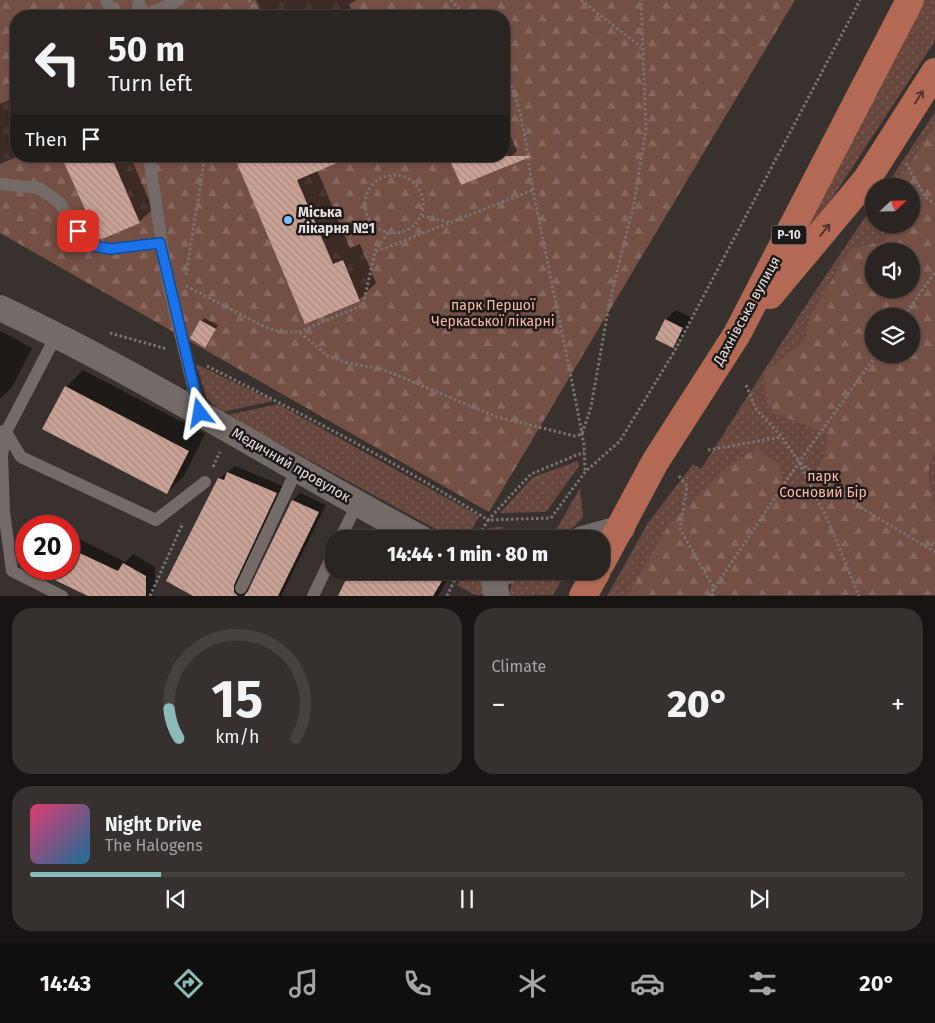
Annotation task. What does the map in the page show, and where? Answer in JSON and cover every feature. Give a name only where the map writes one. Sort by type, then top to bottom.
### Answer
[{"type":"main road","name":"Дахнівська вулиця","points":[[610,549],[671,436],[737,334],[910,0]]},
{"type":"main road","points":[[737,334],[867,179],[935,72]]},
{"type":"main road","points":[[583,596],[592,580]]},
{"type":"street","name":"Медичний провулок","points":[[0,308],[200,413],[405,530]]},
{"type":"street","points":[[610,531],[622,528]]},
{"type":"lane","points":[[157,10],[179,0]]},
{"type":"lane","points":[[150,162],[160,243],[200,413]]},
{"type":"lane","points":[[0,184],[39,188],[58,202],[78,231],[94,246],[110,249],[160,243]]},
{"type":"lane","points":[[56,336],[3,431],[2,456],[4,512],[12,571],[62,596]]},
{"type":"lane","points":[[3,431],[21,457],[156,520],[204,482]]},
{"type":"lane","points":[[241,588],[296,469]]},
{"type":"lane","points":[[344,530],[357,504]]},
{"type":"lane","points":[[313,596],[325,571]]},
{"type":"path","points":[[451,0],[460,10]]},
{"type":"path","points":[[581,0],[642,48]]},
{"type":"path","points":[[582,434],[591,407],[609,305],[634,203],[646,129],[646,84],[642,48],[641,0]]},
{"type":"path","points":[[185,355],[269,397],[456,499],[488,520],[551,518],[585,472],[620,440],[674,352],[860,0]]},
{"type":"path","points":[[510,82],[524,126],[533,190],[582,434],[585,472]]},
{"type":"path","points":[[904,161],[925,196],[935,204]]},
{"type":"path","points":[[204,162],[185,285],[261,325],[280,332],[299,332],[363,305],[374,252],[388,233]]},
{"type":"path","points":[[393,175],[412,181],[423,197],[422,216],[410,230],[399,234],[388,233],[377,229],[369,221],[364,200],[374,182],[383,177],[393,175]]},
{"type":"path","points":[[374,252],[533,190]]},
{"type":"path","points":[[422,216],[450,222]]},
{"type":"path","points":[[910,308],[935,272]]},
{"type":"path","points":[[299,332],[328,356],[348,363],[390,372],[497,417],[575,436],[582,434]]},
{"type":"path","points":[[710,596],[799,462],[870,363]]},
{"type":"path","points":[[746,385],[756,409],[782,437],[799,462],[830,524],[859,596]]},
{"type":"path","points":[[708,450],[782,437]]},
{"type":"path","points":[[482,530],[488,520],[531,474],[584,452]]},
{"type":"path","points":[[799,462],[860,507],[925,544],[935,552]]},
{"type":"path","points":[[679,476],[686,486],[680,529],[714,588]]},
{"type":"path","points":[[925,544],[935,544]]},
{"type":"path","points":[[447,596],[455,580]]},
{"type":"green space","name":"парк Першої Черкаської лікарні","points":[[0,0],[795,0],[489,512],[0,233]]},
{"type":"green space","points":[[923,0],[935,0],[935,41],[781,276]]},
{"type":"green space","name":"парк Сосновий Бір","points":[[935,112],[935,595],[607,596],[648,523],[693,464],[701,469],[802,311],[865,217],[865,233],[920,233],[920,178],[891,178]]},
{"type":"green space","name":"парк Сосновий Бір","points":[[935,125],[935,452],[930,462],[928,478],[935,508],[935,595],[628,595],[668,526],[724,470],[756,448],[780,464],[786,499],[799,499],[823,460],[828,434],[775,413],[766,402],[764,372],[797,347],[806,336],[808,322],[814,309],[852,248],[865,246],[865,298],[920,298],[920,243],[879,243],[891,236],[892,233],[920,233],[920,178],[901,178]]},
{"type":"green space","points":[[196,364],[273,401],[222,412],[207,399]]},
{"type":"green space","points":[[278,404],[479,516],[472,530],[438,530],[227,415]]},
{"type":"green space","points":[[578,461],[579,466],[546,512],[500,513],[533,477]]},
{"type":"green space","points":[[580,488],[583,517],[575,526],[568,530],[556,530]]},
{"type":"green space","points":[[504,527],[502,530],[488,530],[489,528]]},
{"type":"green space","points":[[460,580],[481,580],[490,595],[475,595],[457,585]]},
{"type":"green space","points":[[512,580],[562,580],[553,595],[509,596]]},
{"type":"building","points":[[510,156],[530,156],[530,157],[461,185],[451,162],[510,162]]},
{"type":"building","points":[[64,162],[114,162],[140,223],[102,239],[98,238]]},
{"type":"building","name":"Міська лікарня №1","points":[[237,162],[339,162],[297,180],[333,264],[343,260],[360,301],[305,324]]},
{"type":"building","points":[[665,319],[683,328],[673,348],[655,339]]},
{"type":"building","points":[[200,320],[216,329],[205,348],[190,338]]},
{"type":"building","points":[[65,386],[189,451],[167,494],[42,429]]},
{"type":"building","points":[[227,472],[277,493],[234,585],[234,592],[238,596],[193,596],[166,581],[218,478],[224,480]]},
{"type":"building","points":[[292,500],[319,512],[278,596],[244,596],[248,591]]},
{"type":"building","points":[[80,553],[118,571],[123,563],[146,576],[146,596],[88,596],[55,580],[80,580]]},
{"type":"building","points":[[346,580],[442,581],[433,596],[338,596]]},
{"type":"place","name":"Міська лікарня №1","points":[[288,220]]},
{"type":"route","points":[[78,231],[94,246],[110,249],[160,243],[200,413]]}]
